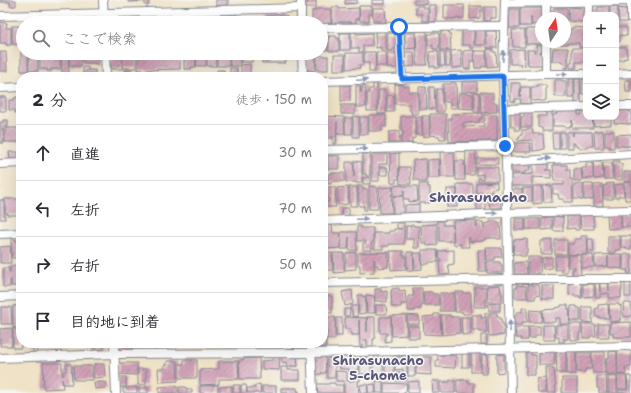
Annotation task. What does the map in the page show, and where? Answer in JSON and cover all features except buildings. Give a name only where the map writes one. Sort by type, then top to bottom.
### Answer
[{"type":"street","points":[[103,0],[103,16]]},
{"type":"street","points":[[511,393],[503,76],[505,2],[631,1],[631,18]]},
{"type":"street","points":[[546,2],[546,12]]},
{"type":"street","points":[[589,2],[589,12]]},
{"type":"street","points":[[0,16],[301,4],[301,16]]},
{"type":"street","points":[[328,28],[504,26]]},
{"type":"street","points":[[399,27],[402,79]]},
{"type":"street","points":[[546,48],[546,74]]},
{"type":"street","points":[[105,60],[106,72]]},
{"type":"street","points":[[302,60],[303,72]]},
{"type":"street","points":[[328,81],[583,74]]},
{"type":"street","points":[[619,74],[631,74]]},
{"type":"street","points":[[0,88],[16,88]]},
{"type":"street","points":[[619,106],[631,106]]},
{"type":"street","points":[[504,109],[583,107]]},
{"type":"street","points":[[328,150],[505,146]]},
{"type":"street","points":[[506,162],[631,154]]},
{"type":"street","points":[[0,164],[16,163]]},
{"type":"street","points":[[328,221],[507,213],[631,210]]},
{"type":"street","points":[[0,234],[16,233]]},
{"type":"street","points":[[328,283],[631,278]]},
{"type":"street","points":[[0,297],[16,296]]},
{"type":"street","points":[[0,358],[115,354],[311,353],[631,346]]},
{"type":"street","points":[[114,348],[116,393]]},
{"type":"street","points":[[311,348],[313,393]]},
{"type":"district","name":"Shirasunacho","points":[[478,197]]},
{"type":"district","name":"Shirasunacho 5-chome","points":[[378,368]]},
{"type":"route","points":[[399,27],[402,79],[503,76],[505,146]]}]
